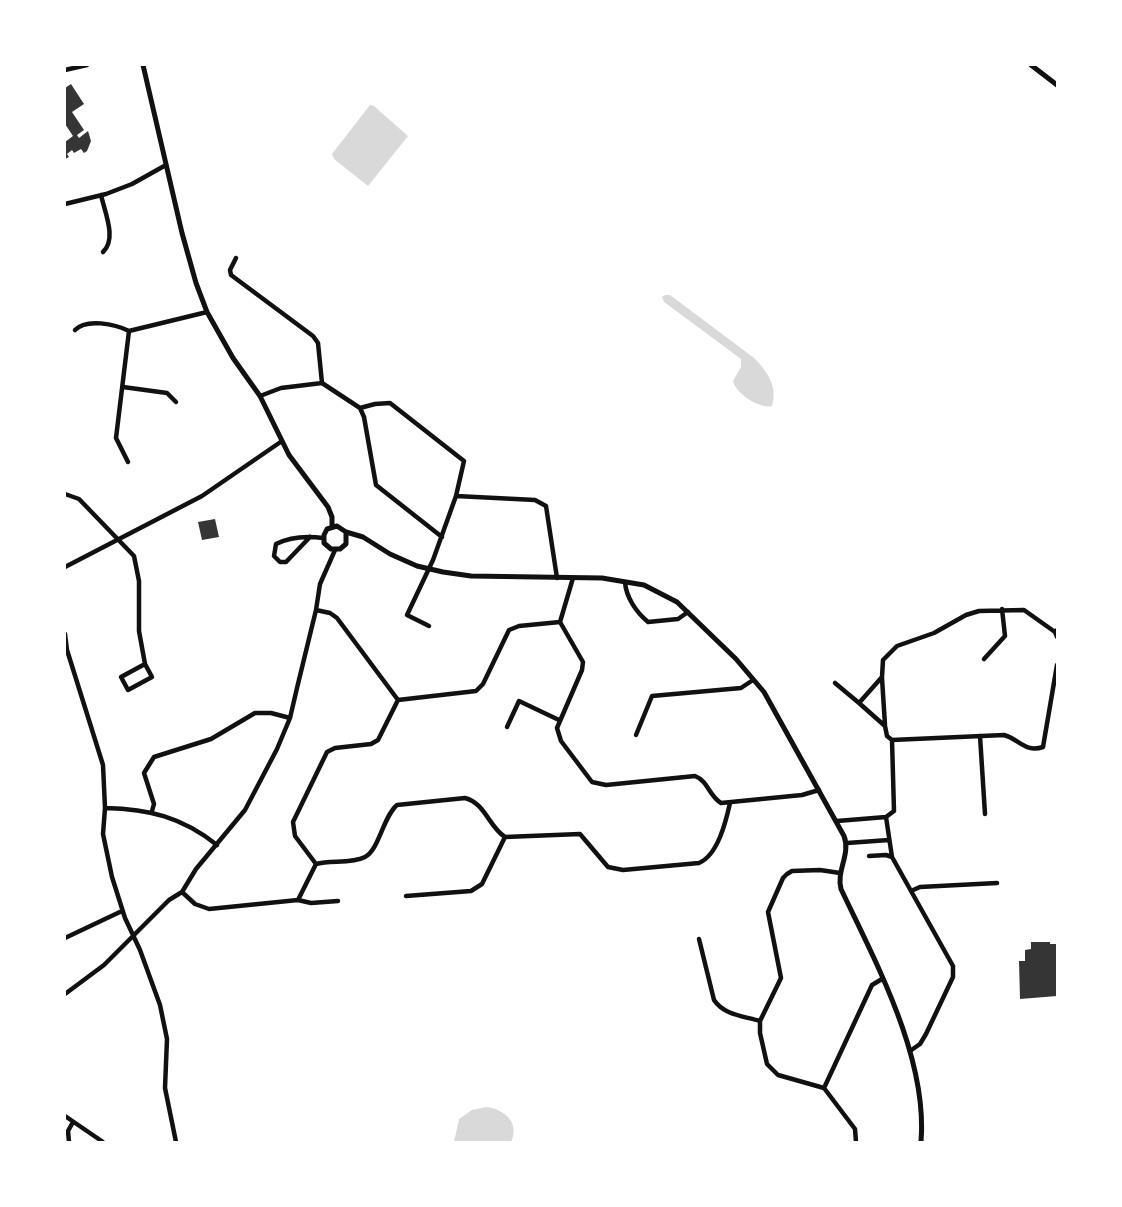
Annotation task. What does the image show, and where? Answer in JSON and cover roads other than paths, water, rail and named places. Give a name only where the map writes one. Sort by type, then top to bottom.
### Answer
[{"type":"street","points":[[65,70],[88,65]]},
{"type":"street","points":[[143,65],[185,245],[207,312],[233,358],[260,396],[282,441],[328,506],[332,526]]},
{"type":"street","points":[[1031,65],[1057,85]]},
{"type":"street","points":[[65,204],[132,184],[167,165]]},
{"type":"street","points":[[101,195],[110,238],[109,246],[103,252]]},
{"type":"street","points":[[236,258],[230,270],[233,277],[313,335],[318,343],[322,383]]},
{"type":"street","points":[[75,330],[87,323],[122,327],[130,331],[207,312]]},
{"type":"street","points":[[128,462],[116,438],[130,331]]},
{"type":"street","points":[[260,396],[281,388],[322,383],[360,408],[376,485],[442,537]]},
{"type":"street","points":[[123,387],[167,393],[176,402]]},
{"type":"street","points":[[360,408],[390,403],[462,457],[465,466],[442,537],[407,615],[429,626]]},
{"type":"street","points":[[65,567],[202,496],[282,441]]},
{"type":"street","points":[[65,494],[79,499],[134,556],[138,565],[138,622],[145,664],[152,677],[128,690],[121,677],[145,664]]},
{"type":"street","points":[[456,496],[535,499],[542,502],[546,506],[557,578]]},
{"type":"street","points":[[332,526],[342,527],[347,536],[344,547],[335,550],[327,547],[323,538],[327,529],[332,526]]},
{"type":"street","points":[[347,536],[357,536],[390,554],[429,569],[471,576],[602,578],[644,584],[689,611],[736,659],[772,705],[847,843],[839,880],[841,889],[882,979],[910,1051],[918,1092],[921,1142]]},
{"type":"street","points":[[310,537],[286,562],[280,562],[274,556],[275,544],[282,541],[310,537],[323,538]]},
{"type":"street","points":[[65,993],[104,965],[169,900],[182,892],[196,869],[245,810],[290,718],[320,584],[335,550]]},
{"type":"street","points":[[573,578],[560,622],[583,662],[557,728],[561,741],[587,777],[598,784],[695,776],[704,781],[717,800],[730,803],[813,793],[819,790]]},
{"type":"street","points":[[625,582],[629,598],[648,622],[678,619],[689,611]]},
{"type":"street","points":[[1056,633],[1024,610],[1002,609],[966,615],[939,631],[897,646],[883,660],[887,736],[892,740],[1004,735],[1023,747],[1043,747],[1057,665]]},
{"type":"street","points":[[984,659],[1005,636],[1002,609]]},
{"type":"street","points":[[316,610],[330,613],[337,618],[398,700]]},
{"type":"street","points":[[398,700],[476,691],[509,630],[519,626],[560,622]]},
{"type":"street","points":[[65,634],[67,650],[103,765],[104,843],[122,911],[163,1017],[167,1039],[165,1088],[176,1142]]},
{"type":"street","points":[[859,702],[882,677]]},
{"type":"street","points":[[636,734],[652,695],[741,688],[753,680]]},
{"type":"street","points":[[835,683],[885,726]]},
{"type":"street","points":[[316,864],[295,836],[293,822],[324,756],[335,748],[371,744],[378,740],[398,700]]},
{"type":"street","points":[[507,727],[519,701],[559,720]]},
{"type":"street","points":[[152,811],[154,804],[144,773],[154,757],[211,738],[255,713],[271,713],[290,718]]},
{"type":"street","points":[[980,736],[985,814]]},
{"type":"street","points":[[837,821],[886,817],[894,811],[892,740]]},
{"type":"street","points":[[316,864],[366,856],[390,813],[402,803],[471,799],[505,837],[580,834],[605,864],[617,870],[699,863],[710,856],[726,820],[730,803]]},
{"type":"street","points":[[105,808],[152,811],[183,824],[217,845]]},
{"type":"street","points":[[886,817],[892,857],[953,966],[953,977],[926,1034],[920,1044],[910,1051]]},
{"type":"street","points":[[406,896],[471,891],[477,888],[482,884],[505,837]]},
{"type":"street","points":[[847,843],[889,840]]},
{"type":"street","points":[[869,856],[892,857]]},
{"type":"street","points":[[298,900],[316,864]]},
{"type":"street","points":[[840,873],[826,870],[792,872],[783,878],[768,912],[781,978],[760,1021],[767,1064],[772,1071],[824,1088],[855,1129],[856,1142]]},
{"type":"street","points":[[911,891],[920,887],[997,883]]},
{"type":"street","points":[[182,892],[195,904],[209,909],[298,900],[311,903],[338,901]]},
{"type":"street","points":[[65,938],[122,911]]},
{"type":"street","points":[[699,939],[714,1000],[718,1006],[760,1021]]},
{"type":"street","points":[[824,1088],[872,985],[882,979]]},
{"type":"street","points":[[65,1116],[103,1142]]},
{"type":"street","points":[[69,1142],[68,1131],[74,1122]]}]
